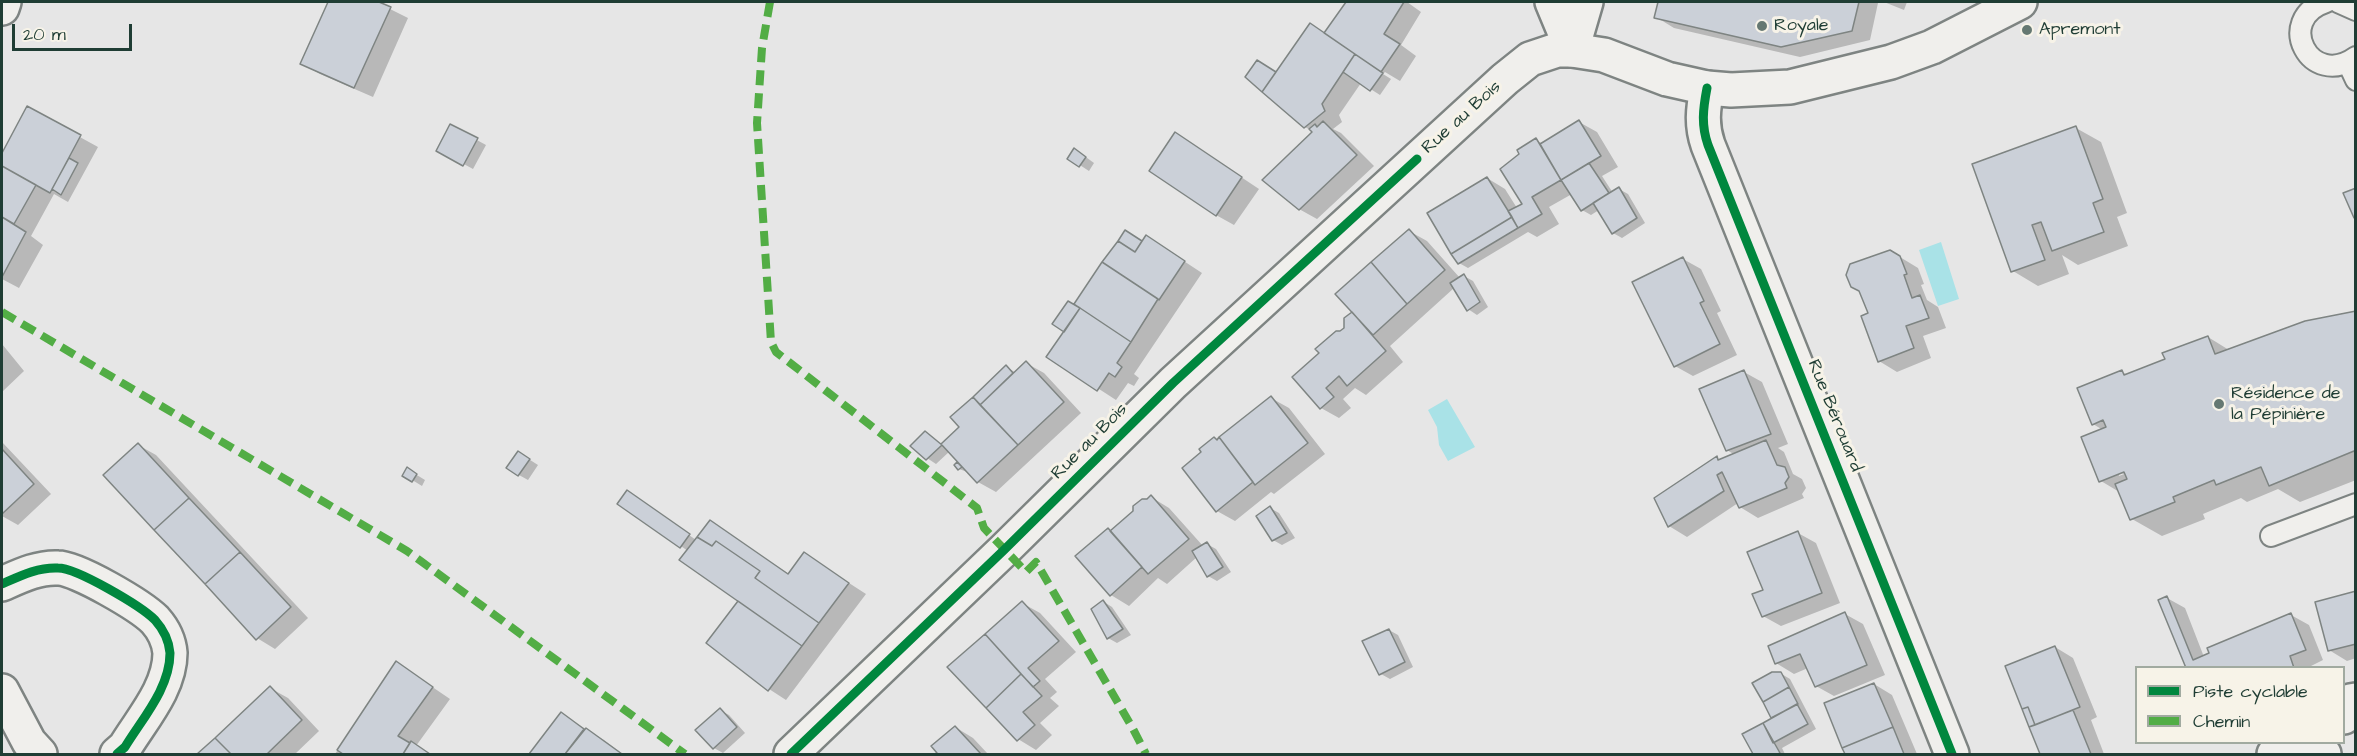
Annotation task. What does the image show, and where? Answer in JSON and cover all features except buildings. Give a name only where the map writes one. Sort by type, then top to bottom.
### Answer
[{"type":"main road","points":[[2,8],[4,2]]},
{"type":"main road","points":[[1552,2],[1572,50]]},
{"type":"main road","points":[[1572,50],[1586,2]]},
{"type":"main road","name":"Rue au Bois","points":[[803,750],[1173,383],[1505,79],[1530,60],[1557,50],[1572,50],[1604,55],[1667,79],[1707,88],[1731,90],[1790,87],[1870,67],[1932,47],[2020,2]]},
{"type":"main road","name":"Rue Bérouard","points":[[1707,88],[1702,112],[1703,131],[1708,145],[1952,754]]},
{"type":"main road","points":[[2,584],[46,567],[69,569],[146,612],[163,629],[169,644],[170,655],[165,681],[125,747],[117,754]]},
{"type":"main road","points":[[2,691],[29,742],[40,754]]},
{"type":"main road","points":[[2345,712],[2350,701],[2355,700]]},
{"type":"main road","points":[[2274,754],[2295,746],[2326,754]]},
{"type":"lane","points":[[2326,2],[2315,6],[2301,23],[2301,45],[2307,55],[2316,62],[2326,66],[2353,66]]},
{"type":"lane","points":[[2271,536],[2355,504]]},
{"type":"water","points":[[1941,242],[1959,299],[1938,306],[1919,250]]},
{"type":"water","points":[[1447,399],[1475,447],[1448,461],[1439,445],[1437,427],[1428,410]]},
{"type":"marked path","points":[[770,2],[762,48],[757,123],[771,342],[776,352],[977,508],[984,528],[1026,572],[1036,562],[1146,754]]},
{"type":"marked path","points":[[2,312],[407,551],[685,754]]},
{"type":"cycle path","points":[[1707,88],[1703,117],[1708,145],[1952,754]]},
{"type":"cycle path","points":[[791,754],[1004,550],[1173,383],[1417,159]]},
{"type":"cycle path","points":[[2,584],[36,571],[51,568],[67,570],[123,597],[148,614],[161,627],[170,653],[165,679],[147,714],[125,747],[117,754]]},
{"type":"place","name":"Royale","points":[[1762,26]]},
{"type":"place","name":"Apremont","points":[[2027,30]]},
{"type":"place","name":"Résidence de la Pépinière","points":[[2219,404]]}]
